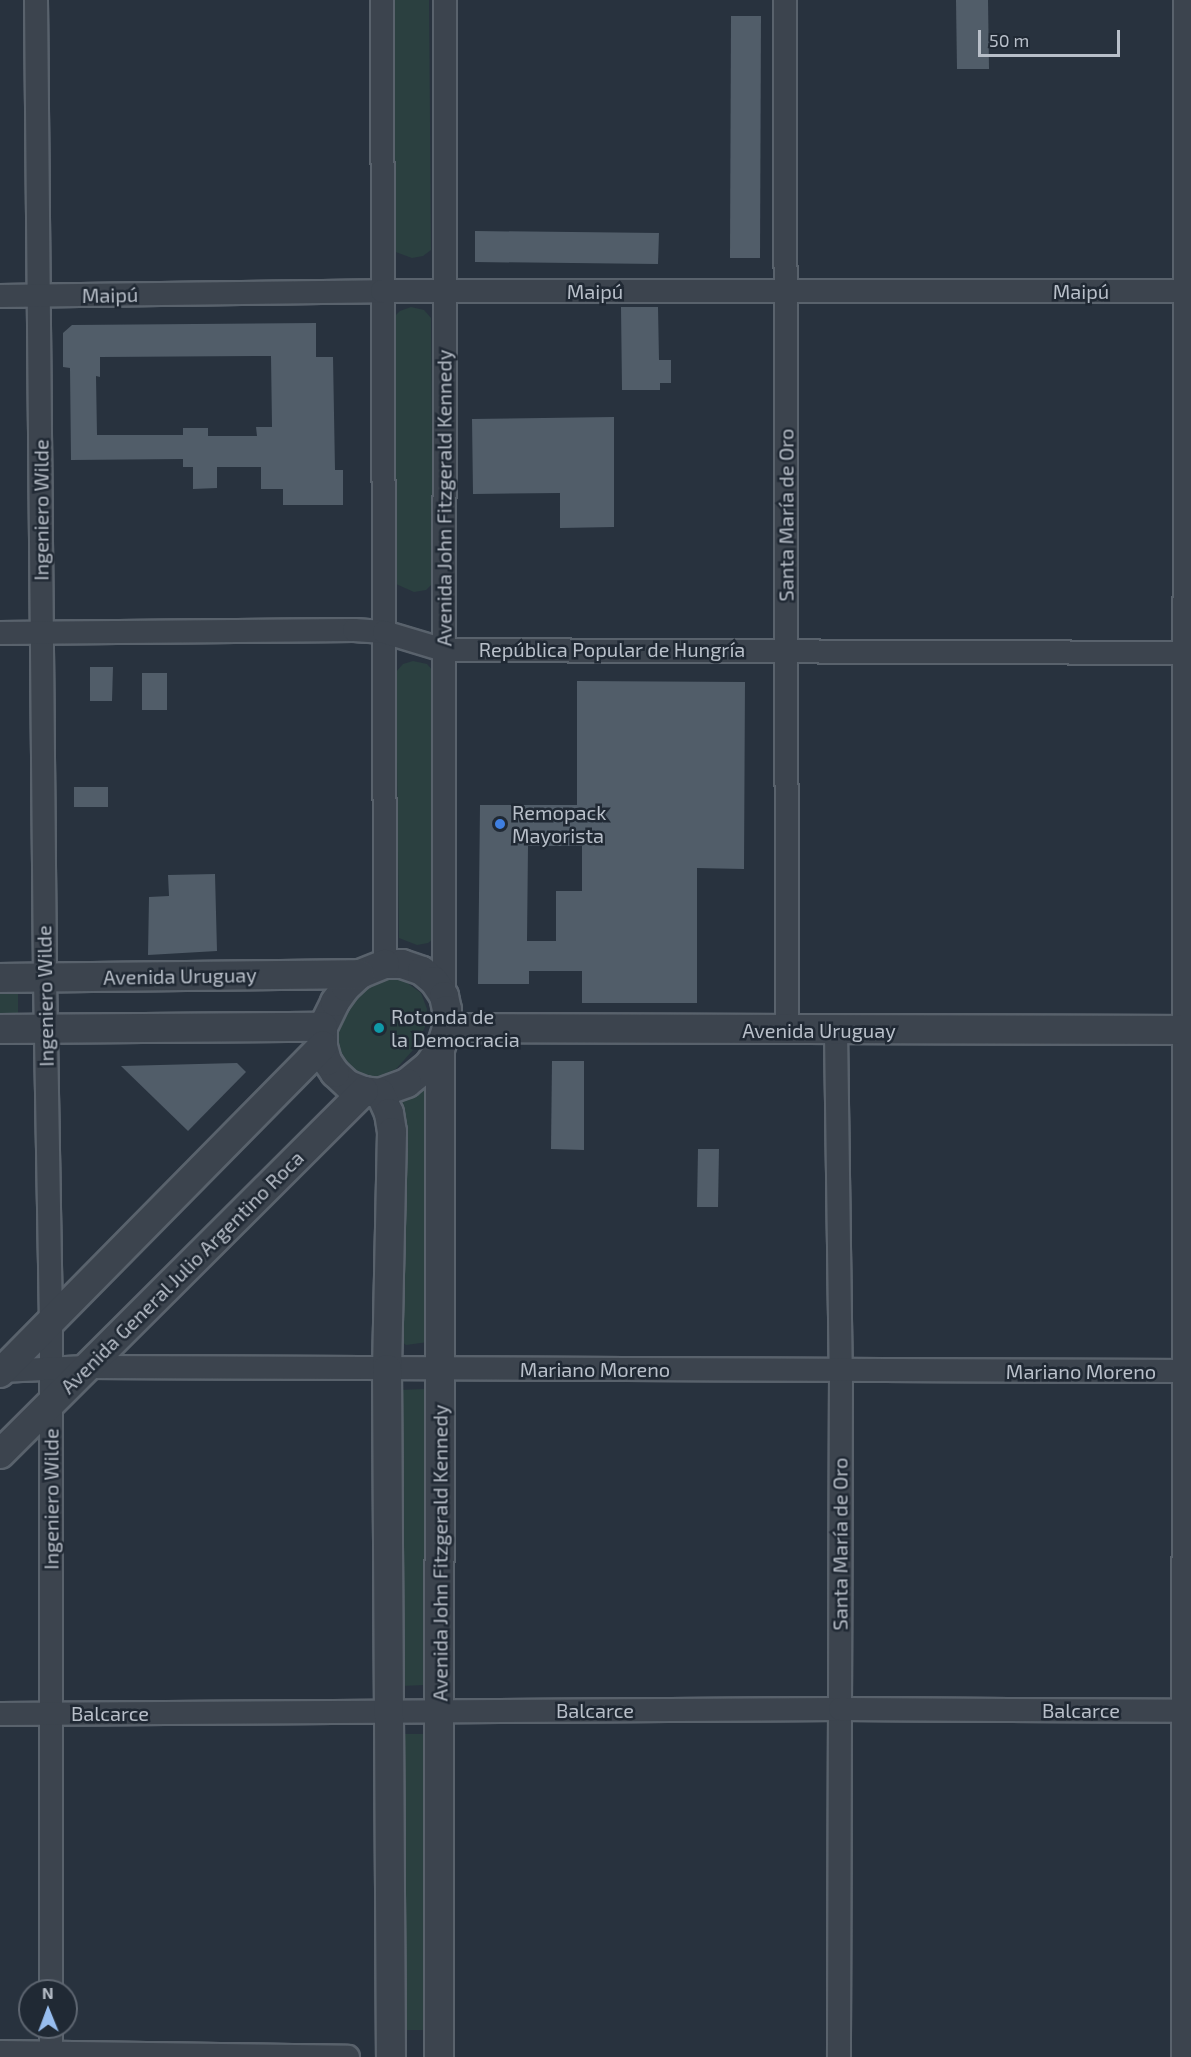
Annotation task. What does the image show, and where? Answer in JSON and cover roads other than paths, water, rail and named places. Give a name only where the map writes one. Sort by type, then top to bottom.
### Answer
[{"type":"street","name":"Ingeniero Wilde","points":[[36,0],[45,1029],[51,1321],[51,1979]]},
{"type":"street","points":[[372,969],[384,632],[382,0]]},
{"type":"street","name":"Avenida John Fitzgerald Kennedy","points":[[444,996],[445,0]]},
{"type":"street","name":"Santa María de Oro","points":[[785,0],[787,1030]]},
{"type":"street","points":[[1183,2057],[1188,1030],[1188,291],[1185,0]]},
{"type":"street","name":"Maipú","points":[[0,296],[382,291],[1188,291]]},
{"type":"street","name":"República Popular de Hungría","points":[[0,633],[384,632],[444,650],[1188,653]]},
{"type":"street","points":[[1,1371],[323,1036],[335,1002],[372,969],[402,964],[422,971],[434,981],[444,996],[447,1010],[444,1039],[429,1065],[407,1083],[372,1092],[348,1085],[335,1073],[327,1061],[323,1036]]},
{"type":"street","name":"Avenida Uruguay","points":[[0,978],[372,969]]},
{"type":"street","points":[[0,1029],[323,1036]]},
{"type":"street","name":"Avenida Uruguay","points":[[444,1039],[787,1030],[1188,1030]]},
{"type":"street","name":"Santa María de Oro","points":[[836,1031],[840,1371],[838,2057]]},
{"type":"street","name":"Avenida John Fitzgerald Kennedy","points":[[439,2057],[440,1368],[444,1039]]},
{"type":"street","points":[[372,1092],[389,1113],[392,1132],[387,1369],[391,2057]]},
{"type":"street","name":"Avenida General Julio Argentino Roca","points":[[0,1454],[372,1092]]},
{"type":"street","name":"Mariano Moreno","points":[[1,1371],[87,1367],[1187,1371]]},
{"type":"street","name":"Balcarce","points":[[0,1714],[440,1710],[1186,1711]]},
{"type":"street","points":[[0,2052],[348,2057]]},
{"type":"place","name":"Remopack Mayorista","points":[[500,824]]},
{"type":"place","name":"Rotonda de la Democracia","points":[[379,1028]]}]
